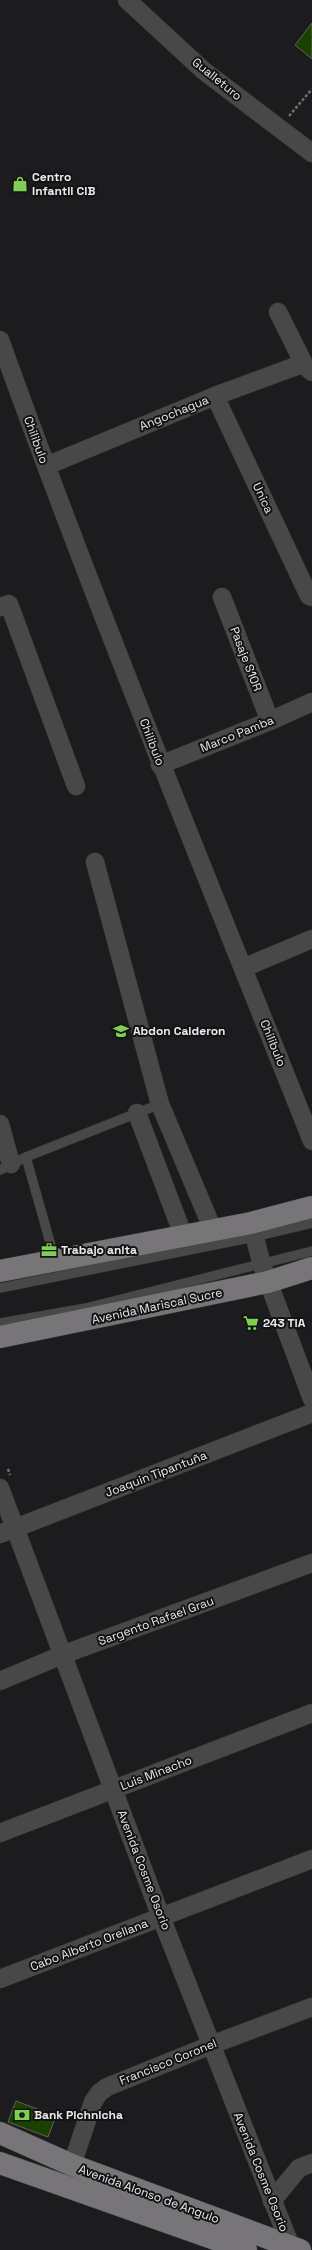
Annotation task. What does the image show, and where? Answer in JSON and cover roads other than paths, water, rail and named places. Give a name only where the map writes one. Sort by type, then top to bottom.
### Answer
[{"type":"main road","points":[[0,1271],[214,1230],[252,1230],[312,1207]]},
{"type":"main road","name":"Avenida Mariscal Sucre","points":[[0,1337],[265,1274],[312,1268]]},
{"type":"main road","name":"Avenida Alonso de Angulo","points":[[0,2133],[72,2165],[294,2249]]},
{"type":"main road","name":"Avenida Alonso de Angulo","points":[[0,2163],[246,2250]]},
{"type":"street","name":"Gualleturo","points":[[126,0],[204,71],[312,154]]},
{"type":"street","points":[[278,312],[308,369]]},
{"type":"street","name":"Chilibulo","points":[[0,340],[46,466],[160,765],[312,1141]]},
{"type":"street","name":"Angochagua","points":[[46,466],[215,396],[299,365],[308,369]]},
{"type":"street","name":"Unica","points":[[215,396],[309,596],[312,597]]},
{"type":"street","name":"Pasaje S10R","points":[[222,597],[270,721]]},
{"type":"street","points":[[0,607],[8,604],[76,786]]},
{"type":"street","name":"Marco Pamba","points":[[160,765],[270,721],[312,702]]},
{"type":"street","points":[[95,862],[160,1104],[214,1230]]},
{"type":"street","points":[[243,968],[312,939]]},
{"type":"street","points":[[137,1113],[183,1236]]},
{"type":"street","points":[[0,1124],[12,1164]]},
{"type":"street","points":[[252,1230],[265,1274],[312,1399]]},
{"type":"street","name":"Joaquin Tipantuña","points":[[8,1531],[312,1413]]},
{"type":"street","name":"Avenida Cosme Osorio","points":[[0,1488],[8,1531],[62,1655],[161,1917],[272,2200],[294,2249]]},
{"type":"street","name":"Sargento Rafael Grau","points":[[0,1681],[62,1655],[312,1563]]},
{"type":"street","name":"Luis Minacho","points":[[0,1833],[312,1713]]},
{"type":"street","name":"Cabo Alberto Orellana","points":[[0,1979],[312,1859]]},
{"type":"street","name":"Francisco Coronel","points":[[72,2165],[93,2102],[99,2093],[107,2087],[211,2045],[312,2007]]},
{"type":"street","points":[[272,2200],[299,2168],[312,2163]]},
{"type":"lane","points":[[55,1260],[12,1164],[160,1104]]},
{"type":"lane","points":[[0,1288],[252,1230],[312,1222]]},
{"type":"lane","points":[[0,1324],[265,1274],[312,1251]]},
{"type":"place","name":"Centro Infantil CIB","points":[[20,184]]},
{"type":"place","name":"Abdon Calderon","points":[[121,1031]]},
{"type":"place","name":"Trabajo anita","points":[[49,1250]]},
{"type":"place","name":"243 TIA","points":[[251,1323]]},
{"type":"place","name":"Bank Pichnicha","points":[[22,2115]]}]
